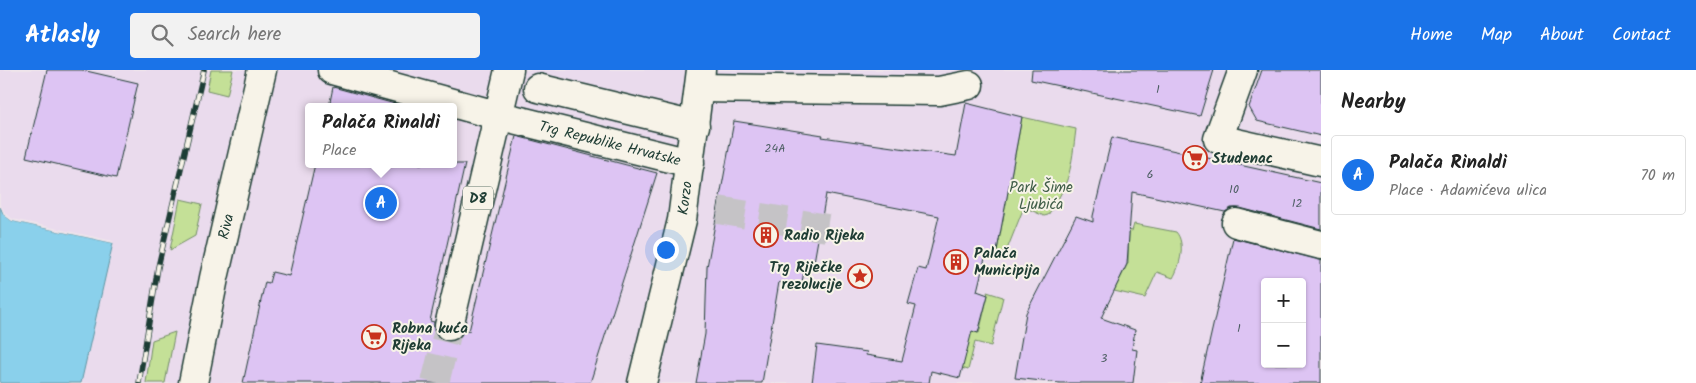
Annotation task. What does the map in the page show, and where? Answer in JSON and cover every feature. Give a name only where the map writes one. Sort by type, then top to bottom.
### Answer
[{"type":"street","name":"Riva","points":[[193,383],[214,278],[262,70]]},
{"type":"street","points":[[332,70],[452,103]]},
{"type":"street","name":"D8","points":[[449,326],[510,70]]},
{"type":"street","points":[[1243,70],[1218,139],[1321,162]]},
{"type":"street","name":"Trg Republike Hrvatske","points":[[690,163],[517,124],[540,79],[695,126]]},
{"type":"street","points":[[700,79],[939,92],[968,85]]},
{"type":"street","name":"Korzo","points":[[642,383],[682,220],[700,79]]},
{"type":"street","points":[[457,104],[485,112]]},
{"type":"street","points":[[1236,223],[1321,245]]},
{"type":"shaded area","points":[[0,70],[1321,70],[1321,383],[81,383],[113,243],[12,221],[4,215],[0,207]]},
{"type":"green space","points":[[211,70],[233,70],[227,95],[207,90]]},
{"type":"green space","name":"Park Šime Ljubića","points":[[1022,117],[1076,129],[1071,165],[1066,183],[1048,215],[1044,216],[1024,207],[1006,252],[996,256]]},
{"type":"green space","points":[[180,199],[202,204],[195,236],[170,250]]},
{"type":"green space","points":[[1134,224],[1176,232],[1181,242],[1180,261],[1173,278],[1157,272],[1145,298],[1114,291],[1128,263],[1129,230],[1132,231]]},
{"type":"green space","points":[[987,292],[1003,297],[991,346],[975,342],[968,370],[962,368],[960,328],[979,333],[988,295]]},
{"type":"green space","points":[[175,332],[165,383],[146,383],[152,340]]},
{"type":"water","points":[[0,207],[4,215],[12,221],[113,243],[81,383],[0,383]]},
{"type":"pier","points":[[0,204],[6,214],[13,219],[113,241],[113,243],[12,221],[4,215]]},
{"type":"building","points":[[47,70],[82,70],[138,83],[116,178],[26,157]]},
{"type":"building","points":[[1032,70],[1214,70],[1200,116],[1031,80]]},
{"type":"building","points":[[1262,70],[1321,70],[1321,136],[1257,121],[1249,107]]},
{"type":"building","points":[[333,87],[391,103],[330,103]]},
{"type":"building","points":[[966,103],[1022,117],[996,256],[986,254],[977,291],[988,295],[978,333],[972,331],[960,378],[931,371],[929,383],[812,383],[817,345],[867,352],[866,355],[902,361],[916,306],[908,304],[918,268],[926,270],[939,216],[826,194],[814,262],[806,260],[801,288],[779,282],[762,383],[696,383],[705,334],[707,267],[734,121],[823,135],[822,137],[956,156]]},
{"type":"building","points":[[516,136],[657,173],[590,383],[243,383],[265,282],[269,283],[272,272],[289,276],[314,168],[457,168],[457,164],[465,164],[430,321],[434,322],[434,331],[439,338],[446,341],[453,341],[460,337],[464,329],[469,331]]},
{"type":"building","points":[[1112,137],[1321,183],[1321,229],[1240,208],[1231,208],[1225,212],[1132,192],[1127,264],[1101,318],[1135,330],[1132,349],[1137,350],[1133,383],[1060,383],[1015,378],[1026,313],[1076,216],[1093,222]]},
{"type":"building","points":[[1233,238],[1321,260],[1321,383],[1200,383]]},
{"type":"tunnel","points":[[718,210],[827,228]]},
{"type":"tunnel","points":[[435,383],[449,326]]},
{"type":"railway","points":[[139,383],[158,267],[204,70]]},
{"type":"place","name":"Studenac","points":[[1195,158]]},
{"type":"place","name":"Palača Rinaldi","points":[[381,203]]},
{"type":"place","name":"Radio Rijeka","points":[[766,235]]},
{"type":"place","name":"Palača Municipija","points":[[956,262]]},
{"type":"place","name":"Trg Riječke rezolucije","points":[[860,276]]},
{"type":"place","name":"Robna kuća Rijeka","points":[[374,337]]}]
